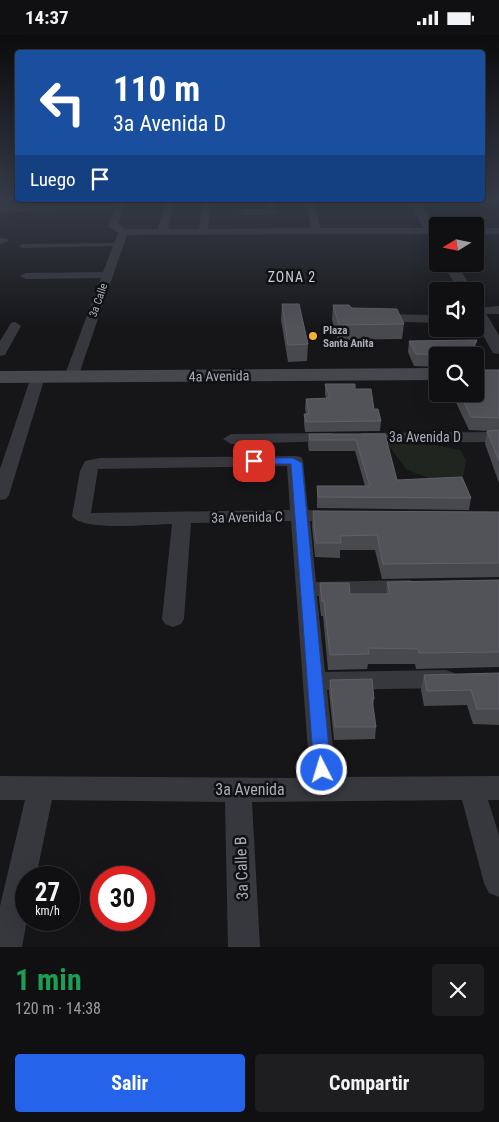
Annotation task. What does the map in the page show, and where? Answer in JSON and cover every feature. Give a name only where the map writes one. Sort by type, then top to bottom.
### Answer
[{"type":"main road","name":"4a Avenida","points":[[0,377],[429,374]]},
{"type":"street","name":"3a Calle","points":[[71,377],[118,245]]},
{"type":"street","points":[[26,276],[107,275]]},
{"type":"street","points":[[484,313],[499,311]]},
{"type":"street","points":[[365,318],[429,319]]},
{"type":"street","points":[[484,325],[499,349]]},
{"type":"street","points":[[0,352],[15,326]]},
{"type":"street","points":[[0,495],[38,377]]},
{"type":"street","name":"3a Avenida D","points":[[231,439],[499,437]]},
{"type":"street","name":"3a Avenida C","points":[[301,516],[295,461],[100,463],[91,465],[81,516],[85,519],[351,516]]},
{"type":"street","points":[[301,516],[324,788]]},
{"type":"street","points":[[173,619],[182,518]]},
{"type":"street","points":[[307,589],[432,587]]},
{"type":"street","points":[[315,681],[470,679]]},
{"type":"street","name":"3a Avenida","points":[[0,787],[238,790],[499,788]]},
{"type":"street","points":[[6,947],[40,788]]},
{"type":"street","points":[[472,789],[499,883]]},
{"type":"street","name":"3a Calle B","points":[[238,790],[244,947]]},
{"type":"lane","points":[[22,246],[118,245]]},
{"type":"shaded area","points":[[386,442],[435,445],[460,450],[466,460],[463,478],[448,485],[407,470]]},
{"type":"building","points":[[282,304],[299,304],[308,344],[288,345]]},
{"type":"building","points":[[333,305],[349,305],[352,308],[397,309],[404,324],[339,325]]},
{"type":"building","points":[[477,340],[474,347],[429,347],[429,355],[416,354],[409,341]]},
{"type":"building","points":[[484,370],[499,370],[499,418],[471,417],[464,402],[484,402]]},
{"type":"building","points":[[325,384],[355,384],[355,389],[371,389],[374,409],[378,409],[381,421],[306,422],[304,414],[309,414],[306,399],[330,398]]},
{"type":"building","points":[[499,430],[499,461],[487,431]]},
{"type":"building","points":[[309,434],[385,434],[397,480],[462,477],[471,498],[318,497],[317,486],[370,486],[356,440],[310,440]]},
{"type":"building","points":[[313,511],[499,512],[499,563],[383,564],[377,535],[340,536],[341,543],[316,543]]},
{"type":"building","points":[[499,580],[499,652],[419,653],[418,649],[368,648],[369,654],[330,655],[320,583],[349,583],[350,594],[390,594],[387,582]]},
{"type":"building","points":[[499,673],[499,709],[477,709],[471,690],[427,691],[424,675]]},
{"type":"building","points":[[372,679],[374,699],[372,699],[376,727],[335,727],[330,680]]},
{"type":"place","name":"Plaza Santa Anita","points":[[313,336]]},
{"type":"district","name":"ZONA 2","points":[[292,277]]},
{"type":"route","points":[[254,461],[295,461],[296,463],[322,770]]}]
